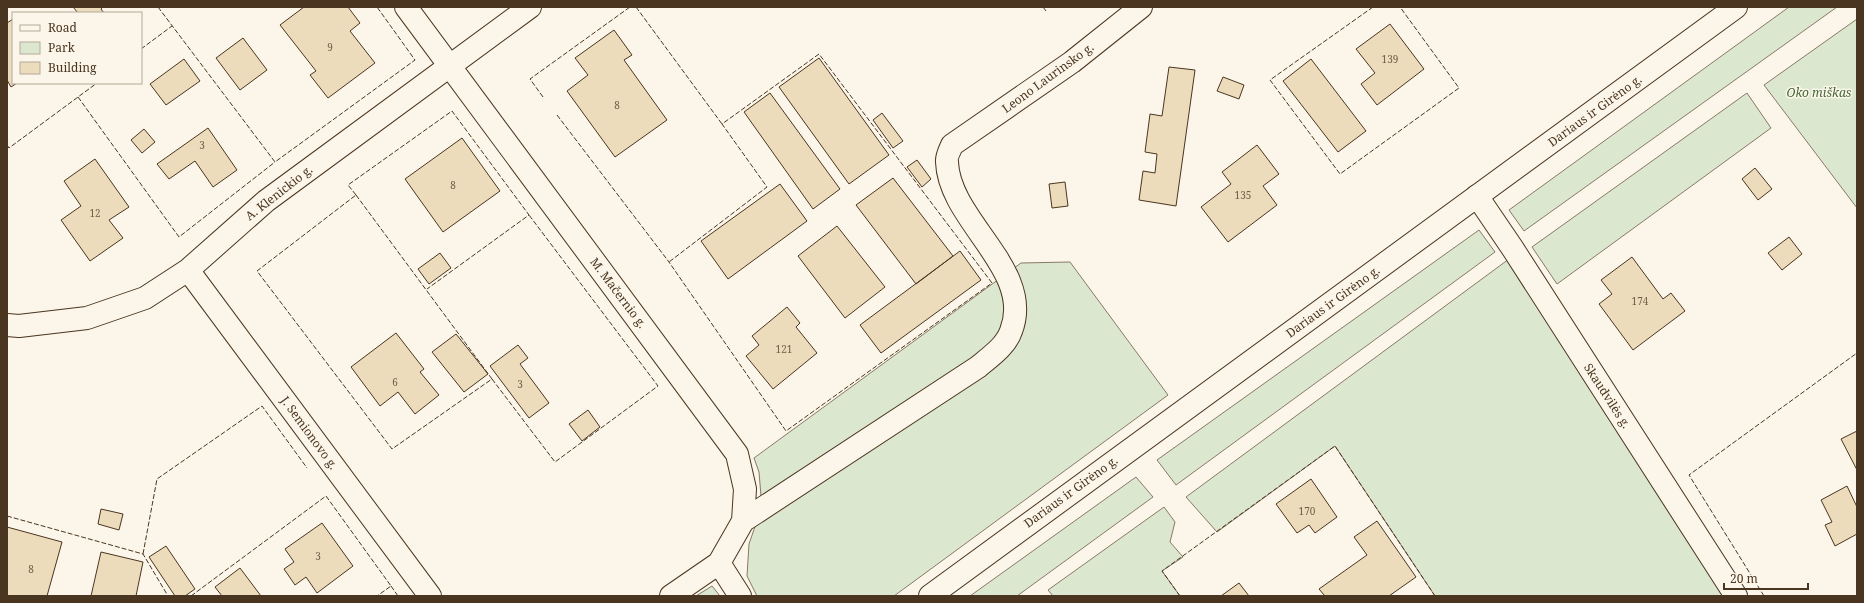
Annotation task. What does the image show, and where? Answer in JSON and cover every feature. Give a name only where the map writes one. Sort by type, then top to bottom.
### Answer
[{"type":"main road","name":"M. Mačernio g.","points":[[406,7],[737,454],[745,489],[743,520],[718,563]]},
{"type":"main road","name":"A. Klenickio g.","points":[[7,324],[19,326],[87,318],[146,298],[188,270],[266,201],[530,7]]},
{"type":"main road","name":"Leono Laurinsko g.","points":[[743,520],[978,367],[996,352],[1011,332],[1016,314],[1014,292],[998,261],[958,199],[949,177],[946,160],[952,145],[1072,62],[1141,7]]},
{"type":"main road","name":"Dariaus ir Girėno g.","points":[[930,596],[1736,7]]},
{"type":"main road","name":"Skaudvilės g.","points":[[1477,196],[1513,249],[1736,596]]},
{"type":"main road","name":"J. Semionovo g.","points":[[188,270],[430,596]]},
{"type":"main road","points":[[671,596],[718,563],[740,596]]},
{"type":"green space","points":[[1789,7],[1837,7],[1524,231],[1509,210]]},
{"type":"green space","name":"Oko miškas","points":[[1857,19],[1857,208],[1764,85]]},
{"type":"green space","points":[[1747,93],[1771,128],[1557,284],[1532,247]]},
{"type":"green space","points":[[1479,230],[1495,252],[1176,485],[1157,460]]},
{"type":"green space","points":[[1509,259],[1723,596],[1435,596],[1335,446],[1217,532],[1186,497]]},
{"type":"green space","points":[[1070,262],[1168,395],[894,596],[757,596],[747,576],[749,544],[759,515],[761,496],[759,472],[754,458],[1021,263]]},
{"type":"green space","points":[[1136,477],[1153,497],[1017,596],[970,596]]},
{"type":"green space","points":[[1164,507],[1175,522],[1170,542],[1183,557],[1162,571],[1180,596],[1053,596],[1048,590]]},
{"type":"green space","points":[[712,586],[720,596],[696,596]]},
{"type":"building","points":[[73,7],[103,7],[101,9],[103,12],[77,12]]},
{"type":"building","points":[[304,7],[348,7],[360,23],[350,31],[375,63],[328,98],[310,75],[316,71],[280,25]]},
{"type":"building","points":[[12,20],[12,84],[16,84],[11,87],[7,80],[7,23]]},
{"type":"building","points":[[1390,24],[1424,69],[1377,105],[1361,84],[1375,73],[1356,49]]},
{"type":"building","points":[[614,30],[632,55],[624,60],[667,120],[615,157],[567,91],[588,75],[575,58]]},
{"type":"building","points":[[243,38],[267,70],[240,90],[216,58]]},
{"type":"building","points":[[819,58],[889,155],[849,184],[779,87]]},
{"type":"building","points":[[184,59],[200,81],[166,105],[150,84]]},
{"type":"building","points":[[1311,59],[1366,131],[1338,152],[1283,81]]},
{"type":"building","points":[[1169,67],[1195,70],[1176,206],[1139,200],[1143,171],[1155,173],[1157,154],[1145,152],[1150,114],[1162,116]]},
{"type":"building","points":[[1223,77],[1244,85],[1239,99],[1217,91]]},
{"type":"building","points":[[770,93],[840,189],[813,209],[744,112]]},
{"type":"building","points":[[882,113],[903,141],[893,148],[873,120]]},
{"type":"building","points":[[208,128],[237,170],[213,187],[195,161],[169,179],[157,164]]},
{"type":"building","points":[[144,129],[155,142],[142,153],[131,140]]},
{"type":"building","points":[[462,138],[500,191],[443,232],[405,179]]},
{"type":"building","points":[[1257,145],[1279,174],[1263,186],[1277,205],[1228,242],[1201,207],[1231,184],[1222,172]]},
{"type":"building","points":[[95,159],[129,207],[109,220],[123,238],[90,261],[61,220],[81,206],[64,181]]},
{"type":"building","points":[[917,160],[931,179],[922,187],[907,167]]},
{"type":"building","points":[[1755,168],[1772,189],[1758,200],[1742,179]]},
{"type":"building","points":[[893,178],[953,256],[916,284],[856,205]]},
{"type":"building","points":[[1065,182],[1068,206],[1052,208],[1049,184]]},
{"type":"building","points":[[780,184],[807,221],[728,279],[701,241]]},
{"type":"building","points":[[837,226],[885,287],[845,318],[798,256]]},
{"type":"building","points":[[1789,237],[1802,254],[1782,270],[1768,253]]},
{"type":"building","points":[[960,251],[981,280],[881,353],[860,325]]},
{"type":"building","points":[[440,253],[451,268],[429,284],[418,269]]},
{"type":"building","points":[[1632,257],[1663,299],[1671,293],[1685,311],[1633,350],[1599,304],[1612,294],[1601,280]]},
{"type":"building","points":[[787,307],[800,323],[796,327],[817,353],[773,389],[746,356],[759,345],[752,336]]},
{"type":"building","points":[[396,333],[424,369],[420,372],[439,395],[415,414],[398,392],[380,406],[351,367]]},
{"type":"building","points":[[456,334],[488,374],[464,392],[432,352]]},
{"type":"building","points":[[518,345],[528,358],[520,364],[549,403],[529,418],[490,366]]},
{"type":"building","points":[[588,410],[600,427],[582,441],[569,424]]},
{"type":"building","points":[[1857,431],[1857,470],[1841,439]]},
{"type":"building","points":[[1311,479],[1337,517],[1315,533],[1309,525],[1297,533],[1276,504]]},
{"type":"building","points":[[1847,486],[1857,507],[1857,534],[1835,546],[1825,525],[1832,522],[1821,500]]},
{"type":"building","points":[[101,509],[123,514],[119,530],[98,524]]},
{"type":"building","points":[[1377,521],[1416,577],[1389,596],[1325,596],[1319,589],[1367,555],[1354,537]]},
{"type":"building","points":[[322,523],[353,566],[317,593],[306,577],[295,585],[284,569],[294,562],[285,549]]},
{"type":"building","points":[[7,527],[62,542],[47,596],[7,596]]},
{"type":"building","points":[[166,546],[195,589],[185,596],[175,596],[149,557]]},
{"type":"building","points":[[101,552],[143,562],[136,596],[91,596]]},
{"type":"building","points":[[240,568],[261,596],[222,596],[215,587]]},
{"type":"building","points":[[1239,583],[1249,596],[1221,596]]},
{"type":"fence","points":[[158,7],[275,162],[415,60],[377,7]]},
{"type":"fence","points":[[543,97],[530,79],[630,7]]},
{"type":"fence","points":[[636,7],[722,124]]},
{"type":"fence","points":[[1043,7],[1046,11]]},
{"type":"fence","points":[[1373,7],[1270,80],[1340,174],[1459,88],[1400,7]]},
{"type":"fence","points":[[142,48],[172,26]]},
{"type":"fence","points":[[557,115],[669,262],[786,431],[992,283],[819,54],[722,124],[767,187],[669,262]]},
{"type":"fence","points":[[7,145],[9,148],[96,84]]},
{"type":"fence","points":[[78,97],[179,237],[275,162]]},
{"type":"fence","points":[[356,195],[348,185],[452,111],[529,215],[427,289]]},
{"type":"fence","points":[[356,195],[492,379],[392,449],[257,271],[356,195]]},
{"type":"fence","points":[[492,379],[555,462],[658,386],[529,215]]},
{"type":"fence","points":[[1764,596],[1689,475],[1857,353]]},
{"type":"fence","points":[[143,554],[157,479],[262,406],[307,468]]},
{"type":"fence","points":[[1180,596],[1162,571],[1335,446],[1435,596]]},
{"type":"fence","points":[[191,596],[326,496],[391,586],[377,596]]},
{"type":"fence","points":[[7,516],[143,554],[168,596]]},
{"type":"fence","points":[[391,586],[398,596]]}]
